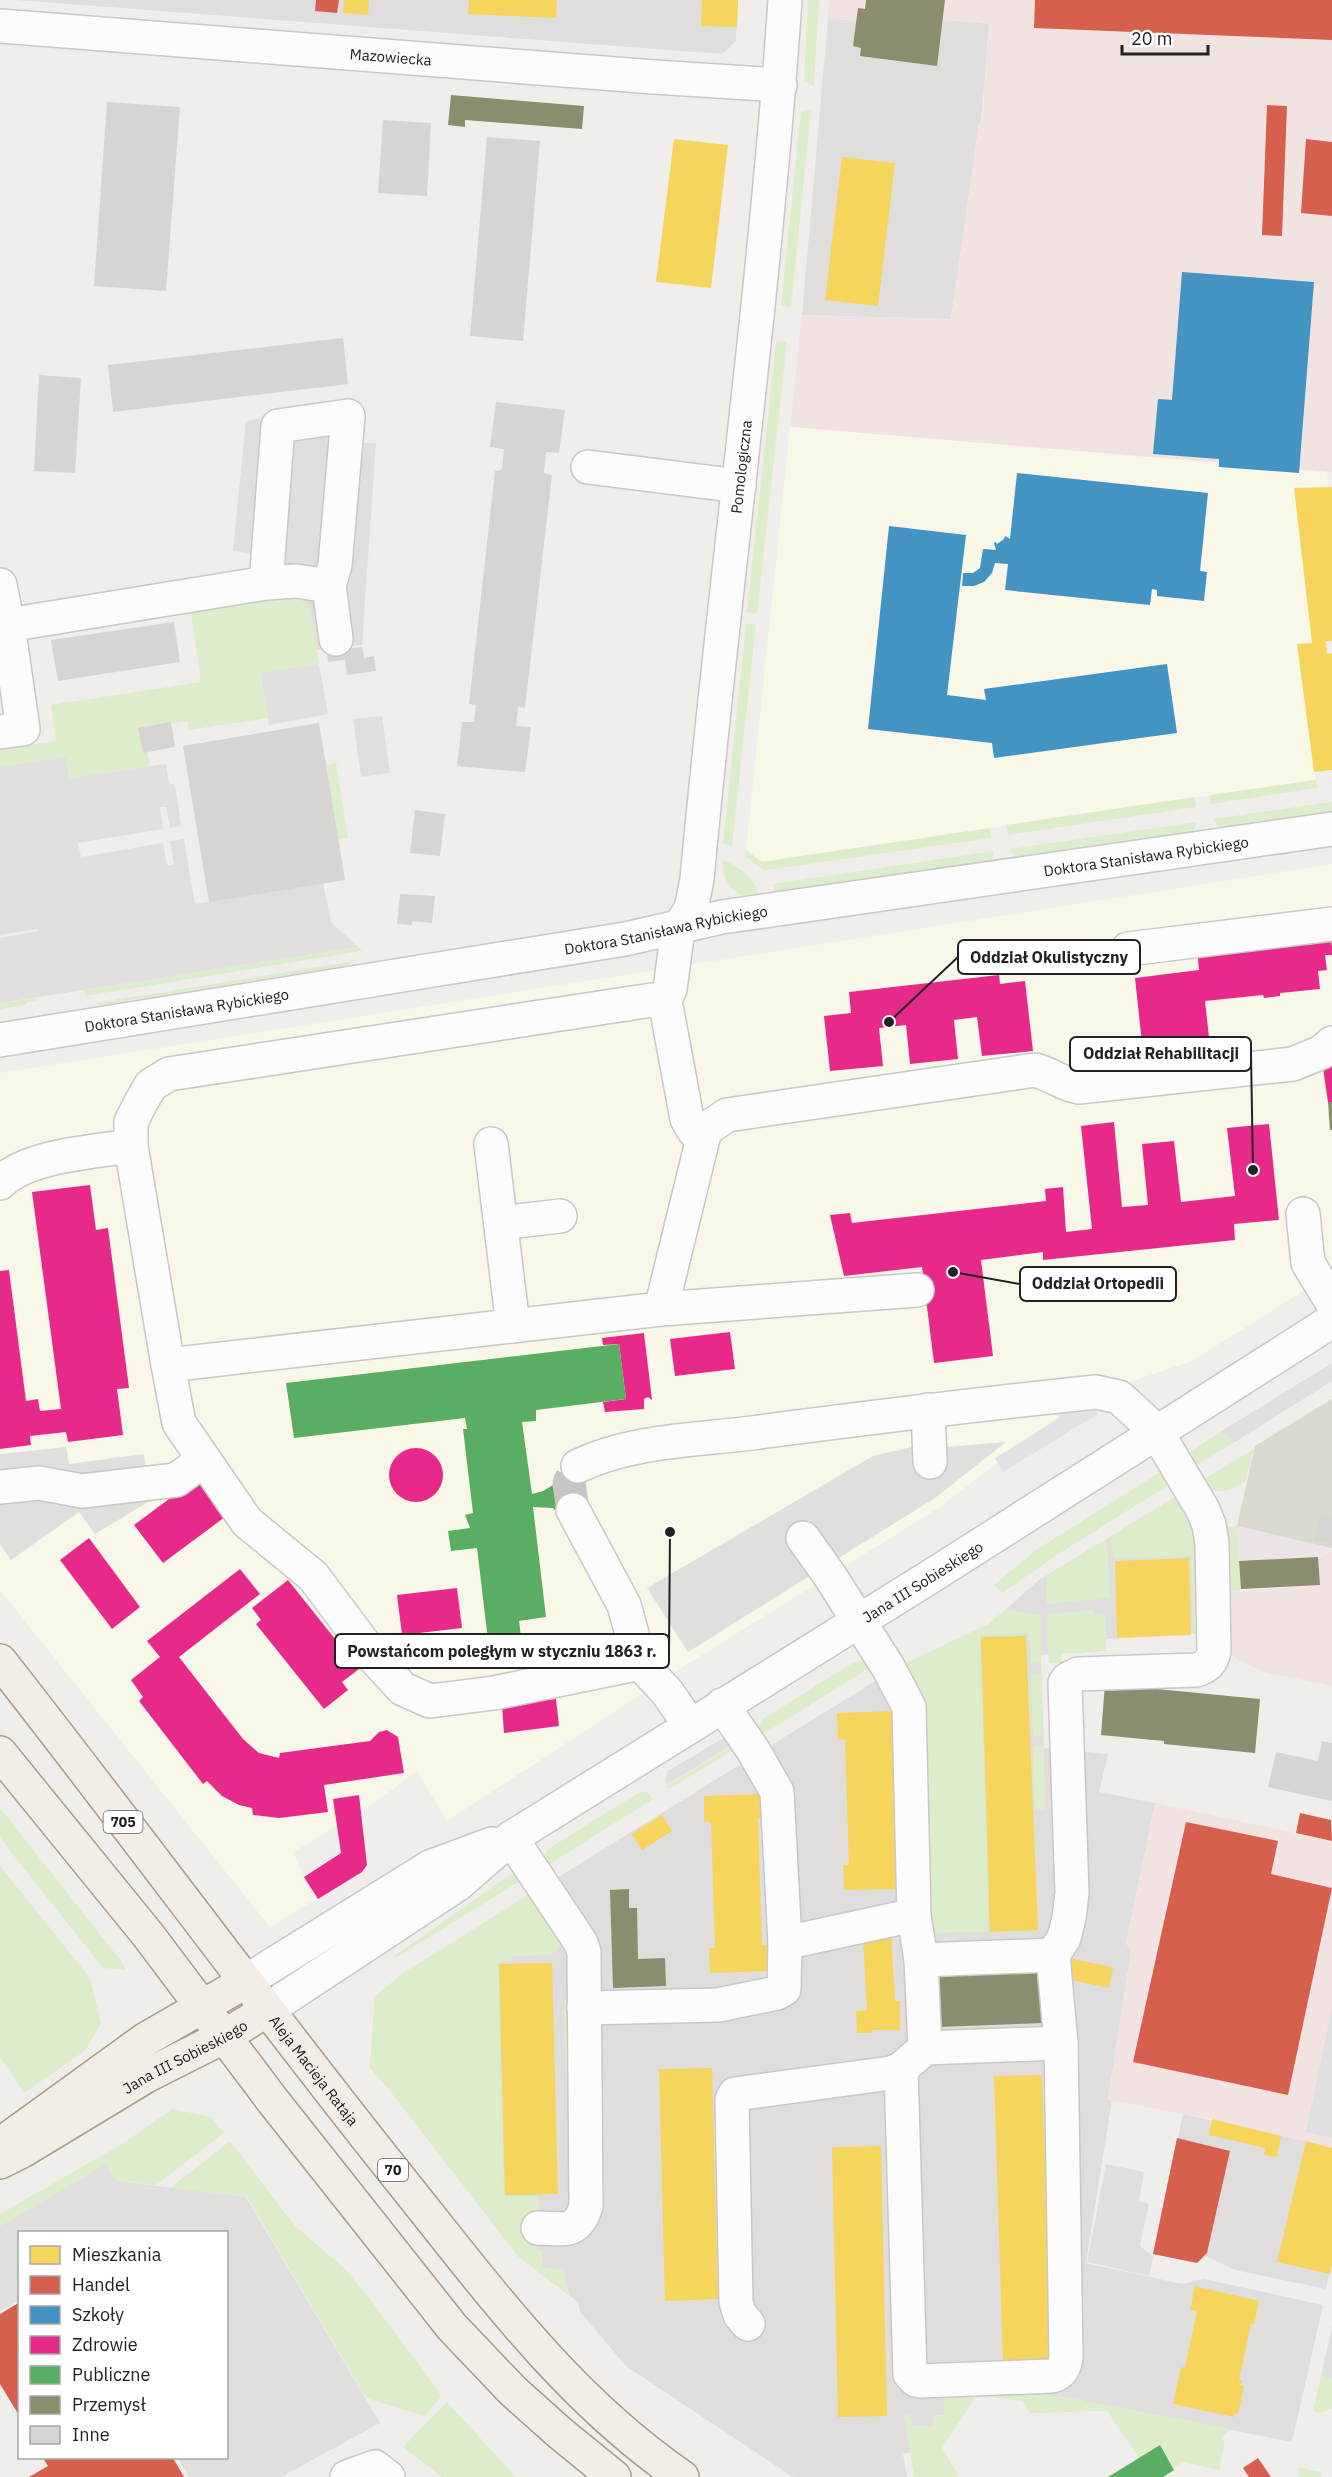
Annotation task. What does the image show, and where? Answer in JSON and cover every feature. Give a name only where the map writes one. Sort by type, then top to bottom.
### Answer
[{"type":"main road","name":"Aleja Macieja Rataja","points":[[0,1661],[245,1982],[520,2330],[600,2413],[654,2458],[682,2477]]},
{"type":"main road","points":[[0,1753],[148,1935],[452,2327],[513,2391],[614,2477]]},
{"type":"main road","name":"Jana III Sobieskiego","points":[[0,2145],[146,2038],[245,1982]]},
{"type":"main road","name":"Jana III Sobieskiego","points":[[0,2162],[146,2076],[225,2036],[267,2010]]},
{"type":"street","name":"Pomologiczna","points":[[678,929],[691,909],[697,879],[780,84],[786,0]]},
{"type":"street","name":"Mazowiecka","points":[[0,26],[654,77],[780,84]]},
{"type":"street","points":[[266,583],[278,426],[348,416],[335,565],[329,586],[336,639]]},
{"type":"street","points":[[588,467],[739,486]]},
{"type":"street","points":[[8,625],[266,583],[296,581],[329,586]]},
{"type":"street","points":[[0,585],[23,729],[0,732]]},
{"type":"street","name":"Doktora Stanisława Rybickiego","points":[[0,1040],[602,943],[678,929],[722,917],[1332,829]]},
{"type":"street","points":[[1128,949],[1332,924]]},
{"type":"street","points":[[663,1004],[670,989],[678,929]]},
{"type":"street","points":[[640,1664],[494,1693],[430,1701],[403,1689],[376,1660],[313,1576],[247,1522],[179,1423],[131,1146],[130,1122],[151,1085],[169,1074],[652,1000],[663,1004],[667,1011],[687,1119],[694,1131],[703,1137]]},
{"type":"street","points":[[661,1309],[705,1130],[727,1115],[1035,1070],[1047,1073],[1066,1085],[1079,1088],[1293,1064],[1322,1052],[1332,1043]]},
{"type":"street","points":[[491,1144],[513,1326]]},
{"type":"street","points":[[0,1183],[5,1178],[28,1167],[68,1155],[131,1146]]},
{"type":"street","points":[[1303,1214],[1308,1263],[1332,1302]]},
{"type":"street","points":[[501,1223],[560,1216]]},
{"type":"street","points":[[168,1365],[661,1309],[917,1290]]},
{"type":"street","name":"Jana III Sobieskiego","points":[[267,2010],[458,1884],[511,1838],[722,1704],[859,1621],[1332,1321]]},
{"type":"street","points":[[578,1466],[600,1455],[658,1444],[928,1410],[1096,1392],[1119,1397],[1156,1431],[1203,1510],[1209,1525],[1212,1543],[1213,1659],[1208,1665],[1196,1670],[1078,1674],[1068,1679],[1065,1688],[1072,1893],[1064,1938],[1053,1955],[1061,2043],[1066,2357],[1062,2370],[1052,2376],[921,2381],[910,2374],[901,2069]]},
{"type":"street","points":[[928,1410],[930,1462]]},
{"type":"street","points":[[0,1487],[39,1483],[82,1491],[176,1480],[204,1460]]},
{"type":"street","points":[[573,1510],[624,1605],[640,1664],[667,1692],[690,1725]]},
{"type":"street","points":[[803,1538],[888,1667],[909,1707],[914,1915],[921,1960],[925,2048]]},
{"type":"street","points":[[584,2008],[718,2005],[777,1993],[784,1989],[786,1981],[777,1792],[753,1750],[722,1704]]},
{"type":"street","points":[[511,1838],[581,1943],[584,1952],[586,2206],[582,2220],[573,2228],[538,2228]]},
{"type":"street","name":"Jana III Sobieskiego","points":[[245,1982],[430,1867],[511,1838]]},
{"type":"street","points":[[784,1943],[914,1915]]},
{"type":"street","points":[[921,1960],[1053,1955]]},
{"type":"street","points":[[748,2324],[740,2315],[736,2302],[732,2096],[742,2091],[891,2073],[901,2069],[925,2048],[1061,2043]]},
{"type":"street","points":[[347,2477],[375,2467],[388,2477]]},
{"type":"shaded area","points":[[16,0],[738,0],[736,41],[722,54]]},
{"type":"shaded area","points":[[829,0],[1332,0],[1332,472],[790,427],[802,315],[951,319],[979,123],[982,123],[989,24],[945,20],[943,25],[828,19]]},
{"type":"shaded area","points":[[828,19],[943,25],[944,19],[989,24],[981,124],[979,124],[951,319],[802,315]]},
{"type":"shaded area","points":[[354,402],[356,443],[376,443],[362,645],[317,650],[308,604],[297,597],[253,554],[233,551],[246,421]]},
{"type":"shaded area","points":[[790,427],[1327,472],[1332,511],[1332,640],[1297,645],[1316,780],[761,862],[746,850]]},
{"type":"shaded area","points":[[319,664],[328,714],[269,725],[261,673]]},
{"type":"shaded area","points":[[382,716],[390,773],[361,777],[353,719]]},
{"type":"shaded area","points":[[66,757],[69,778],[166,764],[169,784],[175,784],[181,826],[170,828],[166,807],[160,807],[163,829],[78,843],[81,857],[163,843],[167,865],[171,865],[174,864],[170,841],[184,839],[195,904],[323,883],[331,922],[358,947],[0,1003],[0,938],[39,931],[38,929],[0,935],[0,767]]},
{"type":"shaded area","points":[[1332,864],[1332,1273],[1192,1361],[1056,1407],[1057,1417],[940,1507],[686,1665],[447,1821],[417,1771],[381,1798],[294,1852],[304,1877],[318,1898],[270,1927],[0,1590],[0,1073]]},
{"type":"shaded area","points":[[1332,1363],[1332,1381],[1235,1442],[1220,1432]]},
{"type":"shaded area","points":[[1332,1399],[1332,1548],[1237,1526],[1255,1446]]},
{"type":"shaded area","points":[[1093,1406],[1098,1414],[1003,1472],[995,1458],[1060,1418],[1059,1410]]},
{"type":"shaded area","points":[[1006,1442],[935,1498],[688,1652],[647,1588],[873,1456],[929,1443],[946,1447]]},
{"type":"shaded area","points":[[66,1447],[69,1464],[144,1454],[147,1479],[158,1496],[95,1534],[79,1512],[11,1560],[0,1544],[0,1454]]},
{"type":"shaded area","points":[[1182,1493],[1194,1517],[1196,1633],[1106,1639],[1106,1651],[1041,1655],[1044,1748],[1108,1754],[1099,1792],[1155,1803],[1126,1943],[1131,1951],[1108,2099],[1112,2100],[1086,2263],[1182,2284],[1204,2279],[1323,2305],[1292,2442],[1069,2398],[987,2387],[973,2388],[931,2449],[903,2454],[907,2477],[793,2477],[626,2366],[580,2312],[578,2302],[519,2257],[370,2068],[375,1997],[402,1974],[900,1666],[989,1624],[1039,1580]]},
{"type":"shaded area","points":[[1237,1526],[1332,1548],[1318,1558],[1320,1585],[1241,1589]]},
{"type":"shaded area","points":[[1332,1550],[1332,1686],[1264,1672],[1238,1660],[1231,1654],[1226,1592],[1320,1585],[1318,1558]]},
{"type":"shaded area","points":[[727,1736],[738,1741],[667,1785],[665,1780],[668,1771]]},
{"type":"shaded area","points":[[1109,1797],[1150,1805],[1122,1940],[1084,1933],[1080,1798]]},
{"type":"shaded area","points":[[1155,1803],[1332,1841],[1332,2148],[1212,2119],[1108,2100],[1131,1952],[1126,1943]]},
{"type":"shaded area","points":[[1332,2008],[1332,2138],[1306,2132]]},
{"type":"shaded area","points":[[1183,2114],[1332,2147],[1332,2263],[1326,2289],[1235,2270],[1205,2256],[1197,2263],[1153,2254]]},
{"type":"shaded area","points":[[106,2164],[117,2181],[246,2197],[380,2423],[281,2477],[189,2477],[179,2459],[228,2459],[228,2231],[18,2231],[18,2301],[0,2311],[0,2226]]},
{"type":"shaded area","points":[[1106,2164],[1144,2172],[1139,2201],[1149,2204],[1140,2246],[1153,2257],[1149,2276],[1087,2262]]},
{"type":"shaded area","points":[[1332,2326],[1332,2378],[1321,2376]]},
{"type":"green space","points":[[808,0],[819,0],[814,86],[804,82]]},
{"type":"green space","points":[[811,110],[791,307],[781,305],[801,111]]},
{"type":"green space","points":[[787,341],[757,614],[747,612],[776,342]]},
{"type":"green space","points":[[297,597],[305,601],[310,608],[319,664],[261,673],[268,718],[189,730],[187,721],[143,728],[150,766],[69,778],[66,757],[0,767],[0,749],[56,741],[51,705],[201,682],[190,605]]},
{"type":"green space","points":[[746,624],[756,624],[732,846],[723,843]]},
{"type":"green space","points":[[336,763],[348,838],[338,840],[326,765]]},
{"type":"green space","points":[[1316,780],[1317,788],[1211,804],[1210,795]]},
{"type":"green space","points":[[1195,797],[1196,807],[1008,835],[1006,825]]},
{"type":"green space","points":[[1332,802],[1332,811],[1219,828],[1213,819]]},
{"type":"green space","points":[[1197,822],[1193,832],[1016,859],[1010,849]]},
{"type":"green space","points":[[990,828],[991,838],[767,870],[763,870],[744,855],[746,850],[762,862]]},
{"type":"green space","points":[[994,851],[991,862],[776,895],[773,884]]},
{"type":"green space","points":[[722,860],[734,865],[750,879],[759,897],[743,895],[732,888],[725,876]]},
{"type":"green space","points":[[358,947],[362,951],[85,996],[84,990]]},
{"type":"green space","points":[[354,961],[346,966],[100,1005],[95,1003]]},
{"type":"green space","points":[[35,998],[36,1001],[27,1002],[25,1005],[0,1009],[0,1003]]},
{"type":"green space","points":[[1220,1432],[1235,1442],[1193,1467],[1188,1459],[1189,1453]]},
{"type":"green space","points":[[1254,1449],[1245,1482],[1233,1488],[1216,1491],[1199,1482]]},
{"type":"green space","points":[[1160,1472],[1166,1473],[1173,1482],[1060,1553],[1002,1593],[994,1585],[1036,1550]]},
{"type":"green space","points":[[1182,1493],[1201,1536],[1198,1632],[1194,1635],[1191,1556],[1113,1558],[1111,1536]]},
{"type":"green space","points":[[1225,1527],[1237,1527],[1241,1590],[1225,1592]]},
{"type":"green space","points":[[1107,1539],[1110,1598],[1047,1604],[1046,1576]]},
{"type":"green space","points":[[1006,1609],[1040,1615],[1041,1663],[1031,1664],[1029,1633],[980,1635],[989,1932],[930,1933],[924,1868],[930,1862],[926,1711],[900,1666],[989,1624]]},
{"type":"green space","points":[[1094,1610],[1095,1615],[1105,1614],[1106,1651],[1062,1653],[1062,1663],[1049,1663],[1047,1614]]},
{"type":"green space","points":[[866,1660],[874,1665],[760,1736],[757,1729],[763,1719],[854,1662]]},
{"type":"green space","points":[[1042,1674],[1043,1736],[1033,1736],[1031,1675]]},
{"type":"green space","points":[[738,1742],[740,1746],[669,1789],[667,1786]]},
{"type":"green space","points":[[1044,1746],[1045,1809],[1035,1810],[1033,1747]]},
{"type":"green space","points":[[640,1792],[647,1792],[653,1799],[543,1868],[543,1857],[548,1849]]},
{"type":"green space","points":[[0,1808],[126,1970],[103,1968],[11,1852],[0,1837]]},
{"type":"green space","points":[[0,1866],[90,1978],[101,2023],[86,2050],[24,2093],[0,2057]]},
{"type":"green space","points":[[517,1873],[525,1878],[397,1957],[393,1957],[508,1876]]},
{"type":"green space","points":[[531,1893],[560,1942],[558,1949],[551,1955],[511,1956],[511,1961],[498,1962],[504,2196],[539,2196],[539,2250],[543,2250],[542,2268],[563,2269],[570,2296],[519,2257],[370,2068],[375,1997],[402,1974]]},
{"type":"green space","points":[[564,1999],[574,1999],[576,2072],[566,2073]]},
{"type":"green space","points":[[566,2082],[576,2082],[578,2157],[568,2157]]},
{"type":"green space","points":[[173,2109],[211,2117],[224,2133],[156,2185],[117,2181],[106,2164],[0,2226],[0,2214],[122,2144]]},
{"type":"green space","points":[[230,2141],[295,2226],[344,2268],[366,2294],[438,2390],[441,2397],[425,2416],[366,2398],[247,2197],[170,2188]]},
{"type":"green space","points":[[1321,2376],[1332,2378],[1332,2409],[1319,2413],[1313,2411]]},
{"type":"green space","points":[[987,2386],[1069,2398],[1228,2428],[1227,2433],[1222,2437],[1225,2442],[1219,2470],[1184,2462],[1173,2468],[1160,2446],[1139,2458],[1107,2411],[1030,2413],[1022,2401],[977,2395],[942,2448],[959,2477],[914,2477],[904,2415],[911,2415],[912,2426],[934,2426],[933,2415],[945,2415],[944,2394]]},
{"type":"green space","points":[[447,2402],[516,2477],[442,2477],[403,2447]]},
{"type":"green space","points":[[1300,2468],[1322,2472],[1321,2477],[1298,2477]]},
{"type":"building: Mieszkania","points":[[344,0],[369,0],[368,15],[343,13]]},
{"type":"building: Mieszkania","points":[[469,0],[557,0],[556,18],[468,14]]},
{"type":"building: Mieszkania","points":[[702,0],[738,0],[737,27],[701,26]]},
{"type":"building: Mieszkania","points":[[674,139],[728,145],[711,288],[656,282]]},
{"type":"building: Mieszkania","points":[[842,157],[895,163],[878,306],[825,300]]},
{"type":"building: Mieszkania","points":[[1332,487],[1332,641],[1326,641],[1327,654],[1332,653],[1332,770],[1314,772],[1297,644],[1312,643],[1294,488]]},
{"type":"building: Mieszkania","points":[[1189,1558],[1191,1635],[1117,1638],[1115,1561]]},
{"type":"building: Mieszkania","points":[[1026,1636],[1038,1930],[990,1932],[981,1637]]},
{"type":"building: Mieszkania","points":[[896,1711],[897,1736],[892,1736],[896,1863],[902,1862],[903,1889],[844,1890],[843,1865],[849,1865],[845,1739],[838,1740],[837,1713]]},
{"type":"building: Mieszkania","points":[[762,1794],[763,1819],[758,1819],[762,1945],[768,1945],[769,1971],[710,1973],[709,1948],[715,1948],[711,1822],[704,1822],[704,1796]]},
{"type":"building: Mieszkania","points":[[662,1815],[672,1831],[642,1850],[632,1834]]},
{"type":"building: Mieszkania","points":[[891,1932],[895,2001],[900,2001],[900,2030],[872,2030],[873,2033],[857,2033],[856,2011],[867,2010],[863,1940],[877,1940],[876,1933]]},
{"type":"building: Mieszkania","points":[[1067,1958],[1113,1967],[1109,1988],[1062,1978]]},
{"type":"building: Mieszkania","points":[[552,1963],[558,2194],[505,2195],[499,1964]]},
{"type":"building: Mieszkania","points":[[712,2068],[718,2299],[665,2301],[659,2069]]},
{"type":"building: Mieszkania","points":[[1042,2075],[1052,2363],[1003,2365],[994,2076]]},
{"type":"building: Mieszkania","points":[[1212,2119],[1281,2136],[1277,2157],[1264,2155],[1265,2148],[1209,2135]]},
{"type":"building: Mieszkania","points":[[1306,2141],[1332,2148],[1332,2264],[1330,2274],[1277,2262]]},
{"type":"building: Mieszkania","points":[[881,2146],[887,2416],[838,2417],[832,2147]]},
{"type":"building: Mieszkania","points":[[1195,2286],[1259,2301],[1254,2324],[1251,2324],[1239,2380],[1242,2380],[1240,2385],[1244,2386],[1238,2414],[1234,2413],[1234,2417],[1173,2404],[1181,2367],[1185,2368],[1197,2311],[1190,2310]]},
{"type":"building: Handel","points":[[316,0],[339,0],[337,13],[315,11]]},
{"type":"building: Handel","points":[[1035,0],[1332,0],[1332,40],[1034,28]]},
{"type":"building: Handel","points":[[1267,105],[1287,106],[1282,236],[1262,235]]},
{"type":"building: Handel","points":[[1306,139],[1332,142],[1332,216],[1301,213]]},
{"type":"building: Handel","points":[[1300,1813],[1331,1820],[1332,1841],[1296,1833]]},
{"type":"building: Handel","points":[[1186,1822],[1278,1841],[1271,1874],[1332,1888],[1288,2095],[1133,2062]]},
{"type":"building: Handel","points":[[1177,2138],[1230,2151],[1207,2253],[1197,2263],[1153,2254]]},
{"type":"building: Handel","points":[[18,2303],[18,2414],[0,2384],[0,2314]]},
{"type":"building: Handel","points":[[1258,2458],[1271,2477],[1249,2477],[1243,2468]]},
{"type":"building: Handel","points":[[44,2459],[174,2459],[184,2477],[29,2477],[48,2466]]},
{"type":"building: Szkoły","points":[[1182,272],[1314,282],[1299,473],[1219,467],[1219,459],[1153,454],[1158,399],[1172,400]]},
{"type":"building: Szkoły","points":[[1017,473],[1208,493],[1200,571],[1207,572],[1204,601],[1157,596],[1157,590],[1152,589],[1150,605],[1005,590],[1008,564],[995,563],[992,573],[984,582],[974,586],[962,586],[963,573],[973,573],[980,568],[983,549],[996,550],[994,543],[997,544],[1005,536],[1010,539]]},
{"type":"building: Szkoły","points":[[889,526],[966,535],[947,695],[986,700],[984,689],[1167,664],[1177,733],[994,758],[992,743],[868,729]]},
{"type":"building: Zdrowie","points":[[1315,937],[1316,943],[1331,941],[1332,947],[1332,955],[1325,955],[1327,970],[1318,971],[1320,989],[1280,993],[1280,996],[1264,998],[1263,995],[1205,1001],[1212,1065],[1145,1071],[1135,978],[1199,970],[1197,949]]},
{"type":"building: Zdrowie","points":[[999,975],[1000,984],[1025,981],[1033,1051],[982,1056],[977,1017],[954,1020],[958,1059],[910,1064],[906,1025],[879,1028],[883,1066],[830,1071],[824,1016],[851,1013],[849,992]]},
{"type":"building: Zdrowie","points":[[1332,1060],[1332,1102],[1328,1102],[1322,1061]]},
{"type":"building: Zdrowie","points":[[1114,1122],[1122,1207],[1148,1205],[1142,1144],[1174,1141],[1181,1202],[1235,1196],[1227,1128],[1269,1124],[1279,1220],[1234,1224],[1235,1240],[1043,1260],[1043,1252],[981,1260],[993,1356],[934,1363],[922,1267],[844,1276],[830,1215],[850,1213],[852,1223],[1046,1201],[1045,1189],[1063,1187],[1066,1232],[1092,1229],[1081,1126]]},
{"type":"building: Zdrowie","points":[[90,1185],[96,1230],[108,1228],[129,1388],[117,1389],[123,1435],[68,1442],[66,1432],[30,1436],[31,1445],[0,1449],[0,1271],[9,1270],[26,1401],[38,1399],[40,1411],[61,1409],[32,1192]]},
{"type":"building: Zdrowie","points":[[730,1332],[735,1369],[675,1376],[670,1339]]},
{"type":"building: Zdrowie","points":[[644,1333],[652,1400],[648,1397],[644,1399],[644,1409],[605,1412],[603,1402],[626,1399],[619,1344],[603,1345],[602,1338]]},
{"type":"building: Zdrowie","points":[[411,1448],[421,1448],[431,1452],[439,1460],[443,1475],[439,1490],[431,1498],[421,1502],[411,1502],[401,1498],[393,1490],[389,1480],[389,1470],[393,1460],[401,1452]]},
{"type":"building: Zdrowie","points":[[200,1476],[229,1514],[163,1563],[134,1525]]},
{"type":"building: Zdrowie","points":[[89,1538],[140,1607],[112,1629],[60,1560]]},
{"type":"building: Zdrowie","points":[[240,1569],[260,1594],[179,1657],[243,1739],[259,1753],[279,1758],[280,1753],[370,1741],[379,1732],[387,1730],[398,1737],[404,1773],[324,1785],[328,1812],[279,1818],[253,1815],[252,1808],[239,1805],[222,1796],[207,1781],[203,1784],[139,1701],[143,1697],[131,1680],[160,1657],[147,1641]]},
{"type":"building: Zdrowie","points":[[288,1580],[359,1669],[342,1682],[348,1690],[324,1709],[256,1624],[261,1620],[252,1608]]},
{"type":"building: Zdrowie","points":[[457,1588],[462,1628],[402,1635],[397,1595]]},
{"type":"building: Zdrowie","points":[[556,1699],[559,1726],[504,1733],[502,1705]]},
{"type":"building: Zdrowie","points":[[359,1795],[367,1865],[362,1872],[318,1899],[304,1877],[341,1853],[333,1799]]},
{"type":"building: Publiczne","points":[[619,1344],[626,1399],[536,1410],[536,1421],[522,1422],[532,1494],[553,1485],[569,1460],[589,1474],[582,1484],[580,1493],[584,1504],[561,1517],[553,1508],[533,1507],[546,1617],[519,1621],[521,1637],[488,1640],[477,1548],[451,1551],[448,1531],[470,1528],[465,1515],[473,1513],[463,1429],[467,1429],[465,1418],[294,1438],[286,1383]]},
{"type":"building: Publiczne","points":[[1160,2445],[1174,2470],[1163,2477],[1108,2477]]},
{"type":"building: Przemysł","points":[[866,0],[945,0],[937,66],[860,56],[861,48],[853,46],[858,8],[865,9]]},
{"type":"building: Przemysł","points":[[451,95],[584,106],[582,129],[465,120],[465,127],[448,125]]},
{"type":"building: Przemysł","points":[[1328,1102],[1332,1102],[1332,1130],[1330,1130]]},
{"type":"building: Przemysł","points":[[1318,1557],[1320,1585],[1241,1589],[1239,1561]]},
{"type":"building: Przemysł","points":[[1105,1684],[1260,1699],[1255,1753],[1101,1735]]},
{"type":"building: Przemysł","points":[[629,1889],[629,1908],[637,1908],[638,1959],[665,1958],[666,1986],[613,1988],[610,1890]]},
{"type":"building: Przemysł","points":[[1041,1970],[1043,2023],[938,2027],[936,1973]]},
{"type":"building: Inne","points":[[107,102],[180,107],[166,291],[94,286]]},
{"type":"building: Inne","points":[[383,120],[431,123],[427,196],[378,193]]},
{"type":"building: Inne","points":[[487,137],[540,141],[523,341],[470,336]]},
{"type":"building: Inne","points":[[343,338],[348,384],[113,412],[108,365]]},
{"type":"building: Inne","points":[[39,375],[81,378],[75,473],[34,471]]},
{"type":"building: Inne","points":[[496,402],[565,410],[559,453],[546,452],[544,473],[552,475],[525,708],[518,707],[516,726],[531,727],[525,772],[457,766],[462,722],[474,722],[476,705],[469,704],[495,471],[502,470],[504,449],[490,447]]},
{"type":"building: Inne","points":[[174,622],[180,662],[58,681],[51,640]]},
{"type":"building: Inne","points":[[362,647],[364,658],[374,656],[376,671],[347,675],[345,660],[328,662],[327,651]]},
{"type":"building: Inne","points":[[171,722],[175,747],[143,753],[138,728]]},
{"type":"building: Inne","points":[[319,723],[345,880],[209,902],[183,746]]},
{"type":"building: Inne","points":[[415,810],[445,814],[440,856],[410,853]]},
{"type":"building: Inne","points":[[400,894],[435,896],[432,923],[412,921],[412,925],[397,924]]},
{"type":"building: Inne","points":[[1320,1515],[1332,1518],[1332,1544],[1314,1540]]},
{"type":"building: Inne","points":[[1322,1741],[1332,1743],[1332,1801],[1268,1787],[1276,1752],[1318,1761]]},
{"type":"tunnel","points":[[573,1510],[569,1483],[578,1466]]},
{"type":"place","name":"Oddział Okulistyczny","points":[[889,1022]]},
{"type":"place","name":"Oddział Rehabilitacji","points":[[1253,1170]]},
{"type":"place","name":"Oddział Ortopedii","points":[[953,1272]]},
{"type":"place","name":"Powstańcom poległym w styczniu 1863 r.","points":[[670,1532]]}]
